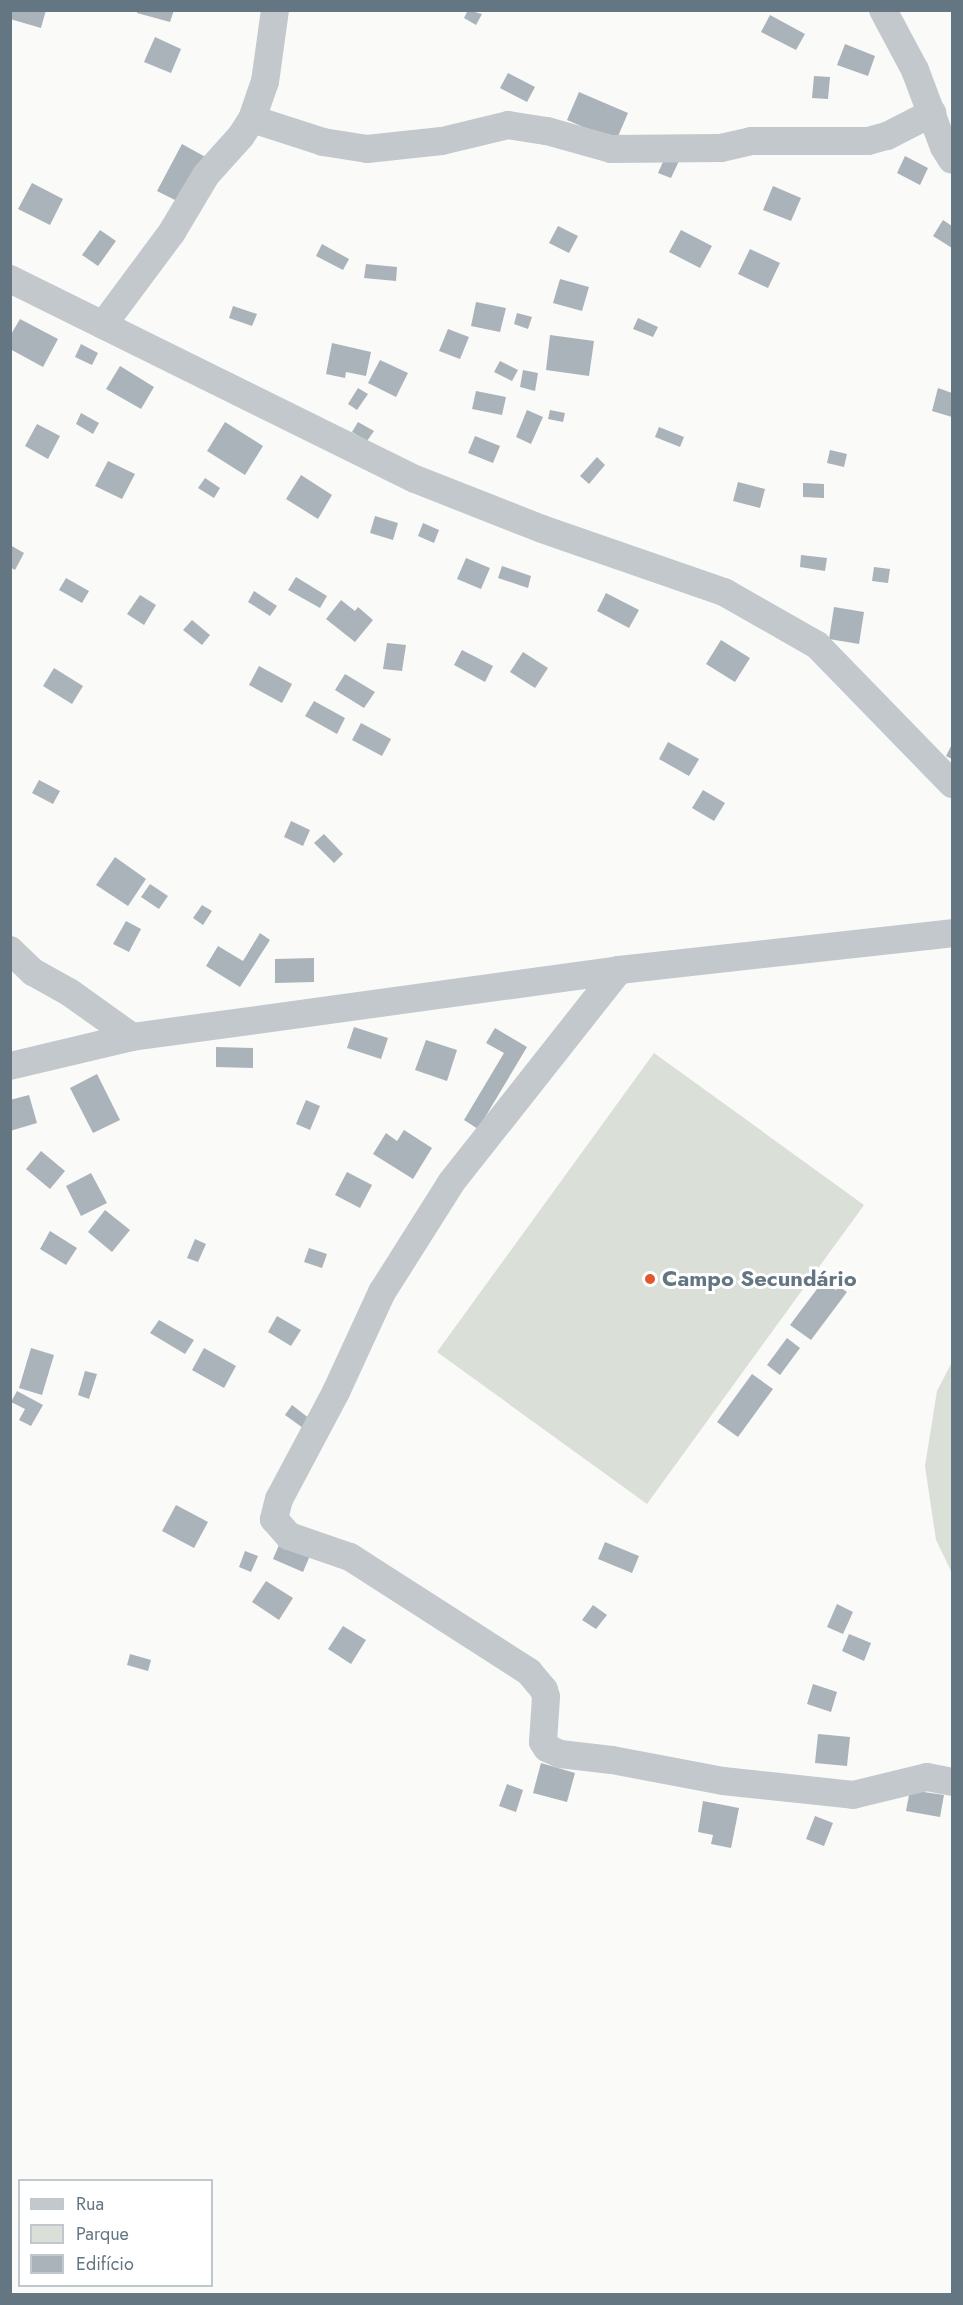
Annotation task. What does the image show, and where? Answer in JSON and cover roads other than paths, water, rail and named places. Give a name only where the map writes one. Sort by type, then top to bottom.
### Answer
[{"type":"street","points":[[103,325],[172,232],[206,175],[241,136],[252,119],[265,82],[276,10]]},
{"type":"street","points":[[883,10],[938,106],[944,147],[952,160]]},
{"type":"street","points":[[252,119],[323,142],[367,149],[442,141],[508,125],[547,131],[612,149],[721,148],[751,141],[868,141],[887,136],[938,106]]},
{"type":"street","points":[[10,279],[415,478],[542,530],[724,592],[817,645],[952,784]]},
{"type":"street","points":[[10,1066],[132,1037],[620,970],[952,933]]},
{"type":"street","points":[[10,950],[33,972],[69,992],[132,1037]]},
{"type":"street","points":[[620,970],[451,1184],[382,1292],[336,1392],[279,1499],[274,1519],[289,1536],[350,1557],[529,1672],[544,1690],[546,1697],[543,1742],[547,1748],[560,1754],[612,1760],[723,1781],[853,1795],[927,1777],[952,1782]]},
{"type":"place","name":"Campo Secundário","points":[[650,1279]]}]
